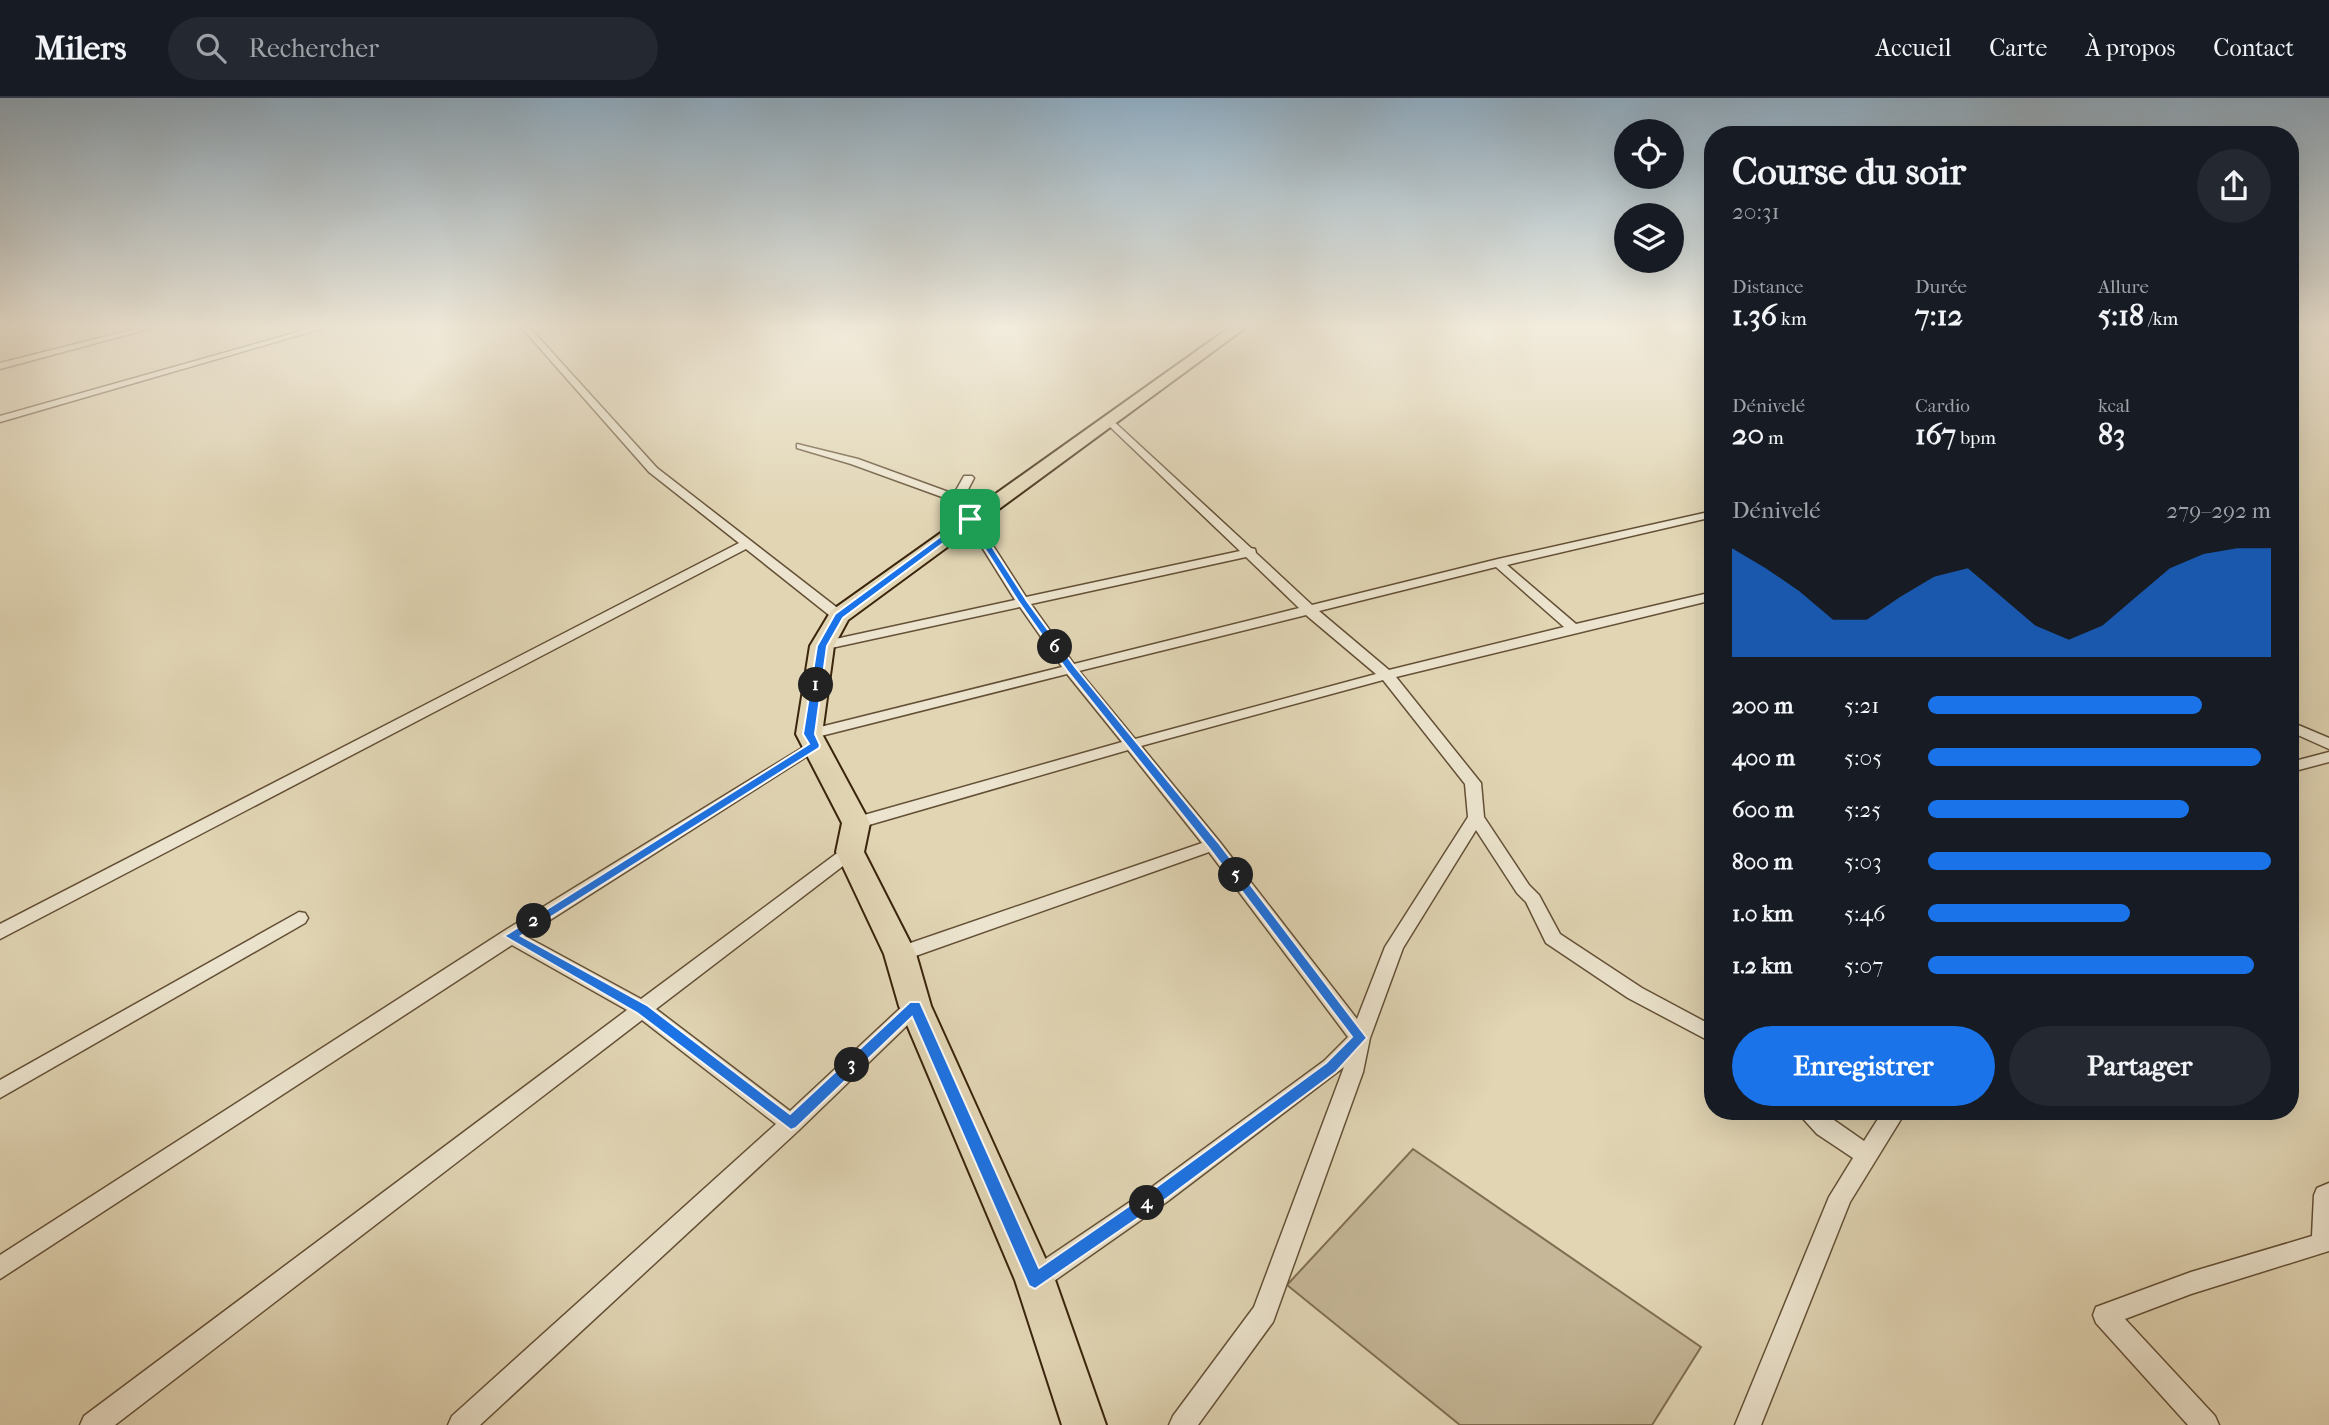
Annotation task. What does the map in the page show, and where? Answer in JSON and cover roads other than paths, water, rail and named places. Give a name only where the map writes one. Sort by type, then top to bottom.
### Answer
[{"type":"main road","points":[[1084,1425],[1035,1280],[915,1006],[900,954],[850,852],[856,823],[812,740],[822,646],[839,616],[964,509],[1109,420],[1151,390]]},
{"type":"street","points":[[0,419],[102,390]]},
{"type":"street","points":[[581,390],[653,470],[745,545],[839,616]]},
{"type":"street","points":[[1109,420],[1251,552],[1310,611],[1387,676],[1472,783],[1476,817],[1523,889],[1533,899],[1553,938],[1635,993],[1704,1030]]},
{"type":"street","points":[[801,446],[854,461],[964,509],[1071,670],[1213,845],[1360,1038]]},
{"type":"street","points":[[964,509],[968,478]]},
{"type":"street","points":[[0,1268],[812,740],[1071,670],[1497,563],[1704,516]]},
{"type":"street","points":[[0,932],[745,545]]},
{"type":"street","points":[[822,646],[1251,552]]},
{"type":"street","points":[[1497,563],[1572,627]]},
{"type":"street","points":[[856,823],[1331,688],[1387,676],[1572,627],[1704,598]]},
{"type":"street","points":[[2299,730],[2329,744]]},
{"type":"street","points":[[2299,765],[2329,757]]},
{"type":"street","points":[[1182,1425],[1264,1314],[1353,1072],[1360,1038],[1394,947],[1476,817]]},
{"type":"street","points":[[900,954],[1213,845]]},
{"type":"street","points":[[93,1425],[850,852]]},
{"type":"street","points":[[0,1090],[299,918]]},
{"type":"street","points":[[511,936],[642,1009],[791,1124]]},
{"type":"street","points":[[461,1425],[791,1124],[915,1006]]},
{"type":"street","points":[[1035,1280],[1160,1194],[1310,1083],[1331,1067],[1360,1038]]},
{"type":"street","points":[[1817,1120],[1868,1156]]},
{"type":"street","points":[[1748,1425],[1840,1197],[1890,1120]]},
{"type":"street","points":[[2206,1425],[2105,1315],[2191,1283],[2323,1243],[2325,1195],[2329,1193]]}]
